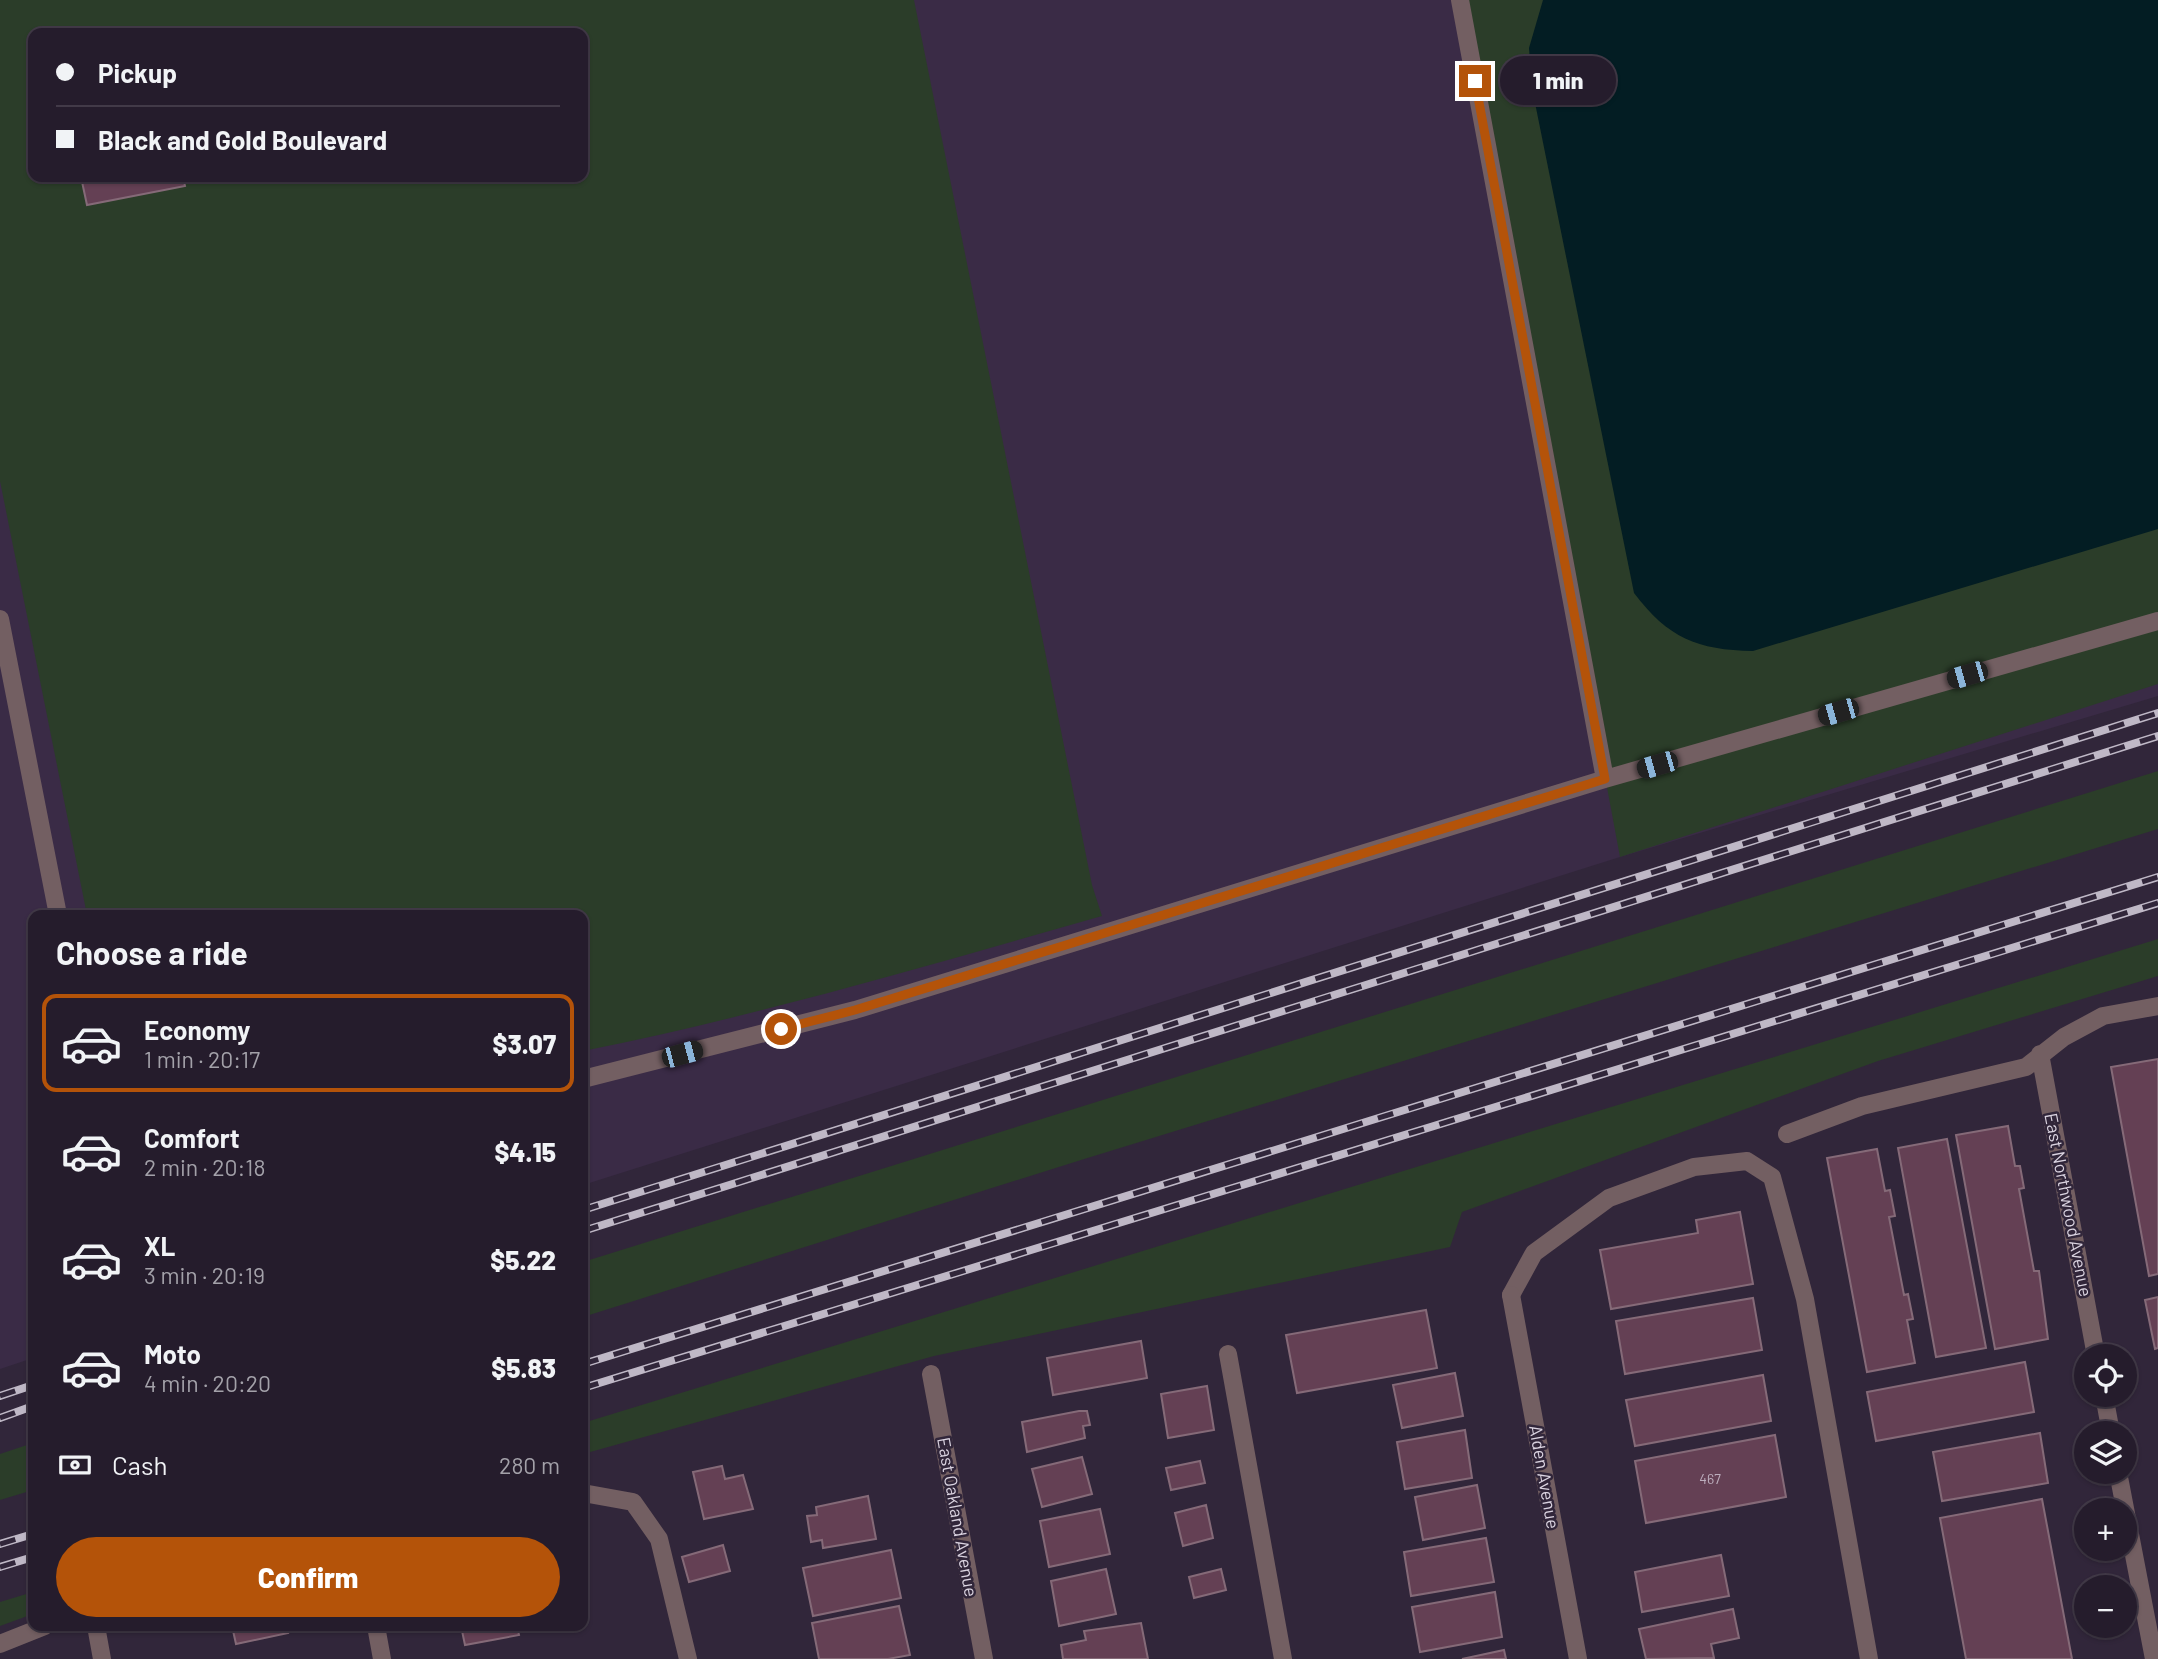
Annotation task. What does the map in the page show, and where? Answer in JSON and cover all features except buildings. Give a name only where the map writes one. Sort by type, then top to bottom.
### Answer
[{"type":"street","points":[[1460,0],[1605,779]]},
{"type":"street","points":[[0,619],[57,910]]},
{"type":"street","points":[[588,1078],[855,1010],[1605,779],[2158,621]]},
{"type":"street","points":[[1787,1134],[1862,1105],[2026,1067],[2040,1054],[2103,1016],[2158,1006]]},
{"type":"street","name":"East Northwood Avenue","points":[[2040,1054],[2094,1344]]},
{"type":"street","name":"Alden Avenue","points":[[1578,1659],[1511,1295],[1534,1253],[1609,1198],[1695,1167],[1746,1161],[1772,1177],[1805,1299],[1869,1659]]},
{"type":"street","points":[[1228,1354],[1283,1659]]},
{"type":"street","name":"East Oakland Avenue","points":[[931,1374],[984,1659]]},
{"type":"street","points":[[2120,1484],[2154,1659]]},
{"type":"street","points":[[588,1494],[633,1502],[659,1539],[688,1659]]},
{"type":"street","points":[[0,1644],[32,1631]]},
{"type":"street","points":[[97,1631],[102,1659]]},
{"type":"street","points":[[377,1631],[382,1659]]},
{"type":"shaded area","points":[[0,0],[2158,0],[2158,696],[1620,857],[588,1183],[588,910],[28,910],[28,1360],[0,1369]]},
{"type":"shaded area","points":[[0,0],[914,0],[1092,885],[1102,916],[779,1006],[588,1050],[588,910],[86,910],[0,481]]},
{"type":"shaded area","points":[[1460,0],[2158,0],[2158,684],[1620,857]]},
{"type":"shaded area","points":[[1543,0],[2158,0],[2158,529],[1753,651],[1700,644],[1672,631],[1659,621],[1634,593],[1532,88],[1529,48]]},
{"type":"shaded area","points":[[2158,771],[2158,829],[1081,1160],[588,1315],[588,1260]]},
{"type":"shaded area","points":[[2158,939],[2158,976],[1878,1061],[1462,1212],[1450,1247],[934,1356],[588,1453],[588,1421]]},
{"type":"shaded area","points":[[28,1445],[28,1492],[0,1500],[0,1454]]},
{"type":"shaded area","points":[[28,1594],[28,1616],[0,1626],[0,1602]]},
{"type":"railway","points":[[588,1208],[2158,713]]},
{"type":"railway","points":[[588,1229],[2158,736]]},
{"type":"railway","points":[[588,1362],[2158,877]]},
{"type":"railway","points":[[588,1386],[2158,903]]},
{"type":"railway","points":[[0,1396],[28,1387]]},
{"type":"railway","points":[[0,1418],[28,1408]]},
{"type":"railway","points":[[0,1544],[28,1536]]},
{"type":"railway","points":[[0,1567],[28,1559]]},
{"type":"route","points":[[781,1029],[855,1010],[1605,779],[1475,81]]}]
